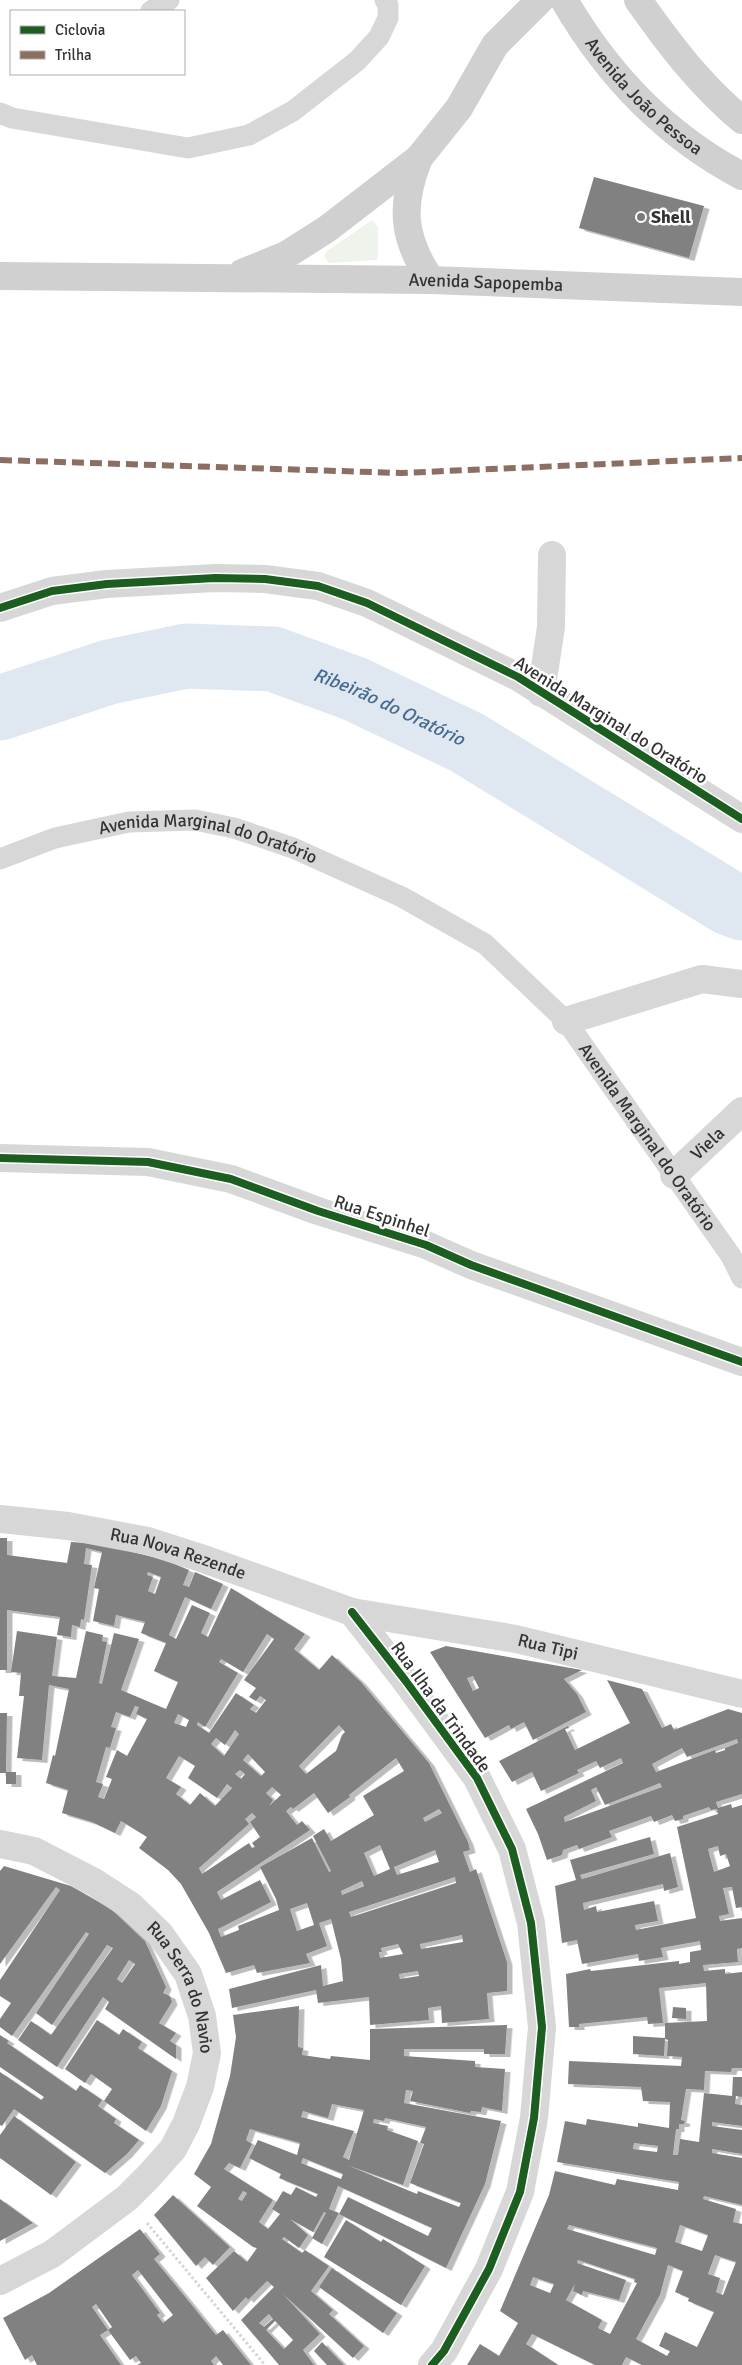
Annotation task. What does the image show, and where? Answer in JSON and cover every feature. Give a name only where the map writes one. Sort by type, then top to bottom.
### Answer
[{"type":"main road","points":[[431,280],[419,262],[411,244],[406,221],[406,199],[411,178],[419,158],[459,108],[495,45],[513,0]]},
{"type":"main road","points":[[495,45],[540,0]]},
{"type":"main road","name":"Avenida João Pessoa","points":[[564,0],[595,49],[642,104],[718,164],[742,176]]},
{"type":"main road","points":[[638,0],[677,54],[721,102],[742,120]]},
{"type":"main road","name":"Avenida Sapopemba","points":[[231,278],[286,255],[319,234],[367,200],[419,158]]},
{"type":"main road","name":"Avenida Sapopemba","points":[[0,276],[431,280],[740,290]]},
{"type":"street","points":[[541,693],[551,627],[552,555]]},
{"type":"street","name":"Avenida Marginal do Oratório","points":[[0,608],[52,590],[107,584],[215,578],[265,579],[318,586],[368,603],[518,677],[742,819]]},
{"type":"street","points":[[566,1021],[702,979],[742,984]]},
{"type":"street","name":"Viela","points":[[674,1175],[742,1111]]},
{"type":"street","name":"Rua Espinhel","points":[[0,1158],[148,1162],[232,1179],[318,1211],[426,1245],[471,1265],[742,1362]]},
{"type":"street","name":"Rua Nova Rezende","points":[[0,1519],[68,1526],[148,1542],[201,1558],[352,1612]]},
{"type":"street","name":"Rua Tipi","points":[[352,1612],[516,1639],[742,1694]]},
{"type":"street","name":"Rua Ilha da Trindade","points":[[352,1612],[477,1778],[512,1849],[531,1923],[541,2018],[534,2118],[520,2192],[489,2269],[444,2351],[432,2365]]},
{"type":"street","name":"Rua Serra do Navio","points":[[0,1844],[34,1851],[94,1882],[131,1906],[160,1934],[188,1974],[202,2016],[207,2053],[200,2087],[186,2124],[173,2149],[127,2198],[52,2254],[0,2281]]},
{"type":"lane","points":[[153,10],[169,0]]},
{"type":"lane","points":[[0,113],[12,118],[188,148],[249,135],[293,111],[357,61],[379,37],[388,18],[388,5],[385,0]]},
{"type":"lane","name":"Avenida Marginal do Oratório","points":[[0,859],[54,838],[129,822],[195,820],[234,828],[293,848],[402,897],[485,944],[566,1021],[732,1256],[742,1278]]},
{"type":"path","points":[[127,2198],[264,2365]]},
{"type":"shaded area","points":[[372,220],[378,227],[378,257],[376,260],[329,263],[324,256],[327,251]]},
{"type":"building","name":"Shell","points":[[594,177],[704,206],[689,258],[579,228]]},
{"type":"building","points":[[0,1538],[7,1538],[7,1555],[67,1563],[71,1542],[100,1544],[165,1560],[189,1570],[183,1585],[189,1587],[195,1572],[223,1584],[211,1609],[185,1597],[169,1635],[176,1639],[192,1605],[210,1613],[201,1633],[208,1637],[231,1588],[305,1634],[294,1649],[319,1670],[332,1655],[361,1682],[429,1763],[468,1842],[470,1850],[463,1852],[470,1872],[476,1869],[507,1962],[507,1991],[487,1993],[489,2019],[442,2023],[441,2006],[428,2008],[429,2020],[370,2025],[369,1997],[318,2003],[316,1990],[232,2008],[229,1989],[321,1965],[323,1986],[343,1981],[341,1959],[331,1919],[319,1923],[327,1946],[306,1954],[310,1963],[257,1973],[254,1965],[226,1973],[209,1933],[181,1884],[168,1870],[139,1848],[147,1837],[121,1821],[115,1833],[92,1822],[62,1813],[68,1790],[46,1783],[53,1755],[55,1756],[69,1689],[49,1685],[42,1760],[17,1758],[24,1696],[19,1696],[21,1673],[11,1672],[17,1631],[57,1637],[52,1676],[76,1678],[86,1631],[103,1635],[102,1641],[107,1642],[99,1683],[102,1684],[114,1633],[139,1639],[121,1690],[166,1709],[178,1682],[154,1671],[166,1643],[141,1633],[145,1622],[116,1615],[114,1626],[93,1621],[99,1589],[94,1588],[102,1552],[86,1548],[84,1564],[92,1565],[84,1620],[81,1619],[80,1627],[72,1625],[71,1637],[57,1635],[60,1617],[7,1610],[7,1670],[0,1670]],"holes":[[[148,1572],[161,1577],[155,1594],[148,1591],[153,1577],[147,1575]],[[267,1634],[274,1639],[244,1680],[256,1688],[249,1697],[256,1701],[260,1696],[266,1700],[256,1713],[250,1709],[254,1705],[236,1693],[209,1733],[197,1725],[198,1722],[205,1727],[238,1673],[219,1662],[221,1659],[243,1672]],[[135,1706],[139,1707],[136,1714],[147,1719],[127,1756],[117,1750],[106,1777],[112,1779],[104,1799],[98,1797],[103,1784],[96,1782],[106,1747],[110,1748],[116,1728],[111,1727],[116,1712],[130,1717]],[[178,1714],[189,1720],[186,1727],[174,1723]],[[339,1725],[345,1732],[336,1751],[306,1774],[299,1766]],[[235,1730],[239,1734],[224,1756],[211,1744],[216,1738],[225,1745]],[[248,1754],[265,1772],[261,1776],[243,1760]],[[179,1756],[195,1766],[188,1778],[217,1798],[227,1784],[232,1788],[215,1806],[200,1793],[190,1805],[176,1794],[181,1787],[166,1778]],[[396,1758],[404,1771],[363,1796],[374,1815],[331,1841],[324,1829],[313,1836],[331,1871],[329,1872],[312,1838],[260,1867],[276,1899],[279,1910],[238,1926],[239,1930],[221,1937],[218,1929],[271,1902],[260,1880],[221,1900],[217,1892],[310,1830],[302,1821],[297,1825],[286,1811],[291,1807],[293,1809],[314,1793],[328,1813]],[[240,1770],[245,1774],[241,1779],[235,1774]],[[272,1787],[281,1795],[269,1806],[273,1800],[266,1793]],[[439,1809],[442,1813],[425,1822],[423,1818]],[[252,1813],[256,1817],[250,1822],[260,1837],[252,1843],[255,1847],[252,1848],[249,1843],[202,1874],[199,1868],[249,1824],[245,1819]],[[380,1845],[390,1869],[374,1876],[364,1853]],[[435,1850],[439,1862],[397,1875],[394,1867]],[[455,1877],[456,1883],[351,1917],[349,1912]],[[362,1881],[364,1886],[342,1895],[341,1891]],[[307,1903],[314,1925],[297,1931],[290,1909]],[[462,1935],[463,1942],[421,1949],[420,1944]],[[398,1944],[403,1954],[380,1958],[379,1952],[382,1952],[381,1948]],[[418,1971],[419,1976],[400,1979],[399,1974]]]},
{"type":"building","points":[[446,1646],[582,1670],[564,1679],[577,1694],[586,1712],[533,1740],[524,1722],[511,1729],[509,1725],[485,1738],[430,1652]],"holes":[[[473,1676],[479,1688],[473,1691],[467,1678]]]},
{"type":"building","points":[[607,1680],[642,1689],[662,1728],[671,1724],[674,1730],[728,1709],[742,1713],[742,1794],[716,1802],[718,1808],[731,1804],[732,1808],[742,1805],[742,1907],[736,1908],[732,1887],[723,1888],[729,1914],[719,1916],[720,1921],[742,1918],[742,1948],[737,1949],[738,1962],[703,1965],[704,1971],[725,1969],[725,1974],[742,1972],[742,2068],[732,2068],[731,2072],[705,2071],[704,2090],[686,2089],[681,2120],[685,2121],[684,2124],[679,2124],[679,2129],[676,2129],[673,2155],[678,2155],[680,2139],[699,2142],[704,2093],[732,2096],[733,2077],[742,2077],[742,2097],[736,2096],[735,2104],[742,2105],[742,2126],[712,2122],[712,2126],[742,2130],[742,2154],[712,2149],[712,2153],[742,2158],[742,2205],[704,2196],[703,2199],[736,2209],[733,2222],[742,2224],[742,2365],[642,2365],[626,2357],[622,2365],[595,2365],[532,2334],[526,2344],[558,2365],[467,2365],[480,2344],[499,2356],[518,2323],[500,2311],[549,2195],[555,2171],[615,2185],[617,2179],[678,2190],[679,2182],[557,2162],[565,2121],[586,2125],[587,2119],[638,2127],[638,2123],[669,2128],[670,2102],[643,2101],[641,2087],[568,2084],[569,2061],[681,2066],[682,2057],[667,2056],[668,2040],[665,2039],[664,2056],[633,2054],[633,2036],[665,2038],[665,2023],[707,2021],[706,1983],[659,1988],[663,2023],[648,2024],[647,2017],[579,2024],[579,2027],[569,2027],[566,1974],[590,1969],[591,1971],[679,1961],[679,1964],[690,1962],[690,1952],[701,1950],[700,1941],[661,1948],[663,1957],[639,1961],[638,1954],[582,1964],[577,1940],[562,1943],[555,1886],[576,1880],[570,1860],[650,1837],[654,1854],[580,1875],[582,1879],[670,1853],[678,1887],[664,1891],[663,1884],[583,1903],[584,1910],[596,1906],[597,1912],[654,1901],[658,1921],[635,1925],[636,1930],[696,1918],[677,1827],[718,1814],[717,1809],[711,1810],[709,1807],[683,1816],[683,1819],[675,1821],[672,1815],[654,1822],[651,1816],[609,1831],[612,1837],[579,1849],[577,1845],[563,1850],[562,1855],[547,1860],[538,1834],[526,1809],[623,1763],[621,1758],[600,1768],[596,1761],[577,1770],[579,1773],[541,1791],[532,1772],[512,1782],[499,1761],[568,1726],[569,1728],[565,1729],[575,1750],[630,1723]],"holes":[[[737,1739],[738,1743],[725,1748],[725,1750],[716,1753],[715,1750],[656,1772],[652,1764],[682,1748],[687,1757]],[[660,1783],[662,1787],[565,1822],[564,1817],[596,1801],[591,1790],[596,1787],[605,1805]],[[718,1846],[720,1856],[726,1854],[730,1866],[714,1872],[708,1849]],[[634,2143],[658,2146],[657,2152],[633,2149]],[[569,2225],[657,2248],[655,2255],[567,2229]],[[680,2225],[708,2235],[702,2251],[675,2242]],[[715,2255],[736,2262],[723,2295],[716,2292],[720,2278],[708,2274]],[[578,2260],[635,2279],[634,2282],[637,2283],[610,2334],[598,2328],[602,2320],[566,2300],[575,2284],[573,2291],[582,2295],[583,2291],[619,2300],[626,2280],[577,2263]],[[668,2265],[683,2271],[675,2292],[689,2298],[688,2301],[714,2312],[697,2347],[665,2332],[659,2346],[670,2351],[667,2356],[636,2339],[660,2295]],[[533,2277],[554,2284],[550,2293],[530,2285]]]},
{"type":"building","points":[[0,1713],[7,1713],[6,1772],[16,1772],[16,1784],[6,1784],[6,1773],[0,1773]]},
{"type":"building","points":[[4,1866],[71,1886],[111,1909],[145,1941],[166,1987],[163,1993],[170,1996],[172,2002],[159,2023],[176,2033],[170,2041],[176,2045],[176,2059],[105,2009],[109,2002],[103,1997],[57,2067],[18,2040],[31,2021],[51,2035],[113,1948],[107,1945],[52,2025],[36,2013],[89,1934],[86,1932],[12,2036],[0,2027],[0,2019],[11,2003],[0,1996],[0,1980],[60,1890],[56,1887],[0,1964],[0,1871]],"holes":[[[129,1960],[135,1964],[122,1983],[117,1979]]]},
{"type":"building","points":[[299,2006],[298,2047],[303,2048],[302,2055],[330,2059],[331,2056],[370,2060],[370,2029],[507,2025],[505,2054],[484,2054],[484,2049],[404,2049],[404,2056],[475,2061],[475,2067],[505,2069],[502,2111],[482,2107],[481,2112],[471,2111],[470,2113],[410,2101],[413,2091],[406,2090],[404,2103],[501,2121],[485,2184],[446,2268],[339,2214],[348,2197],[428,2236],[432,2228],[338,2186],[329,2209],[339,2213],[322,2244],[312,2238],[326,2213],[324,2212],[313,2232],[290,2219],[308,2235],[299,2248],[284,2237],[282,2239],[302,2253],[305,2250],[329,2266],[311,2291],[333,2310],[329,2314],[364,2346],[353,2358],[283,2294],[320,2334],[303,2350],[314,2365],[279,2365],[241,2320],[274,2287],[267,2281],[248,2300],[246,2297],[233,2311],[206,2278],[234,2251],[247,2262],[257,2248],[197,2206],[211,2187],[194,2174],[211,2144],[230,2076],[236,2037],[233,2015]],"holes":[[[332,2104],[364,2110],[349,2160],[343,2157],[354,2131],[301,2117],[303,2111],[328,2118]],[[385,2118],[426,2127],[420,2143],[424,2144],[410,2183],[461,2203],[459,2207],[418,2191],[417,2194],[347,2165],[403,2185],[418,2141],[387,2130],[388,2126],[373,2123],[374,2119],[384,2121]],[[250,2129],[300,2143],[297,2155],[258,2140],[249,2158],[281,2174],[279,2178],[318,2194],[316,2197],[296,2187],[291,2195],[283,2191],[272,2209],[280,2214],[268,2229],[259,2222],[273,2200],[224,2169],[229,2163],[240,2168],[252,2144],[246,2140]],[[303,2158],[343,2174],[341,2179],[301,2163]],[[243,2191],[247,2193],[242,2201],[238,2199]],[[269,2314],[273,2319],[264,2327],[259,2323]],[[275,2321],[293,2340],[284,2349],[266,2330]]]},
{"type":"building","points":[[673,2007],[686,2008],[686,2019],[672,2018]]},
{"type":"building","points":[[97,2020],[119,2035],[123,2029],[142,2042],[138,2048],[172,2071],[161,2106],[146,2131],[104,2101],[112,2089],[91,2074],[85,2083],[65,2069]]},
{"type":"building","points":[[0,2035],[9,2041],[7,2043],[76,2091],[80,2085],[102,2100],[98,2106],[116,2119],[114,2123],[139,2140],[127,2154],[105,2173],[14,2109],[2,2126],[0,2125],[0,2072],[41,2100],[44,2097],[0,2067]]},
{"type":"building","points":[[14,2116],[76,2162],[51,2195],[0,2158],[0,2135]]},
{"type":"building","points":[[173,2195],[230,2247],[213,2265],[205,2257],[196,2266],[154,2215]]},
{"type":"building","points":[[0,2199],[33,2223],[0,2241]]},
{"type":"building","points":[[346,2220],[381,2242],[383,2239],[425,2266],[401,2305],[324,2257]]},
{"type":"building","points":[[140,2229],[160,2254],[154,2259],[216,2335],[223,2330],[251,2365],[223,2365],[216,2356],[211,2361],[214,2365],[137,2365],[141,2363],[136,2356],[130,2360],[108,2330],[100,2335],[121,2365],[37,2365],[32,2355],[25,2360],[3,2318],[49,2293]],"holes":[[[138,2270],[173,2315],[163,2323],[157,2315],[160,2313],[132,2275]],[[96,2304],[112,2327],[108,2330],[92,2307]]]},
{"type":"building","points":[[332,2268],[397,2313],[383,2333],[319,2287]]},
{"type":"building","points":[[322,2342],[344,2365],[327,2365],[314,2351]]},
{"type":"waterway","name":"Ribeirão do Oratório","points":[[0,708],[109,672],[186,656],[273,659],[355,689],[466,742],[729,903],[742,908]]},
{"type":"marked path","points":[[0,460],[401,473],[742,458]]},
{"type":"cycle path","points":[[0,608],[52,591],[107,584],[215,578],[265,579],[318,586],[367,603],[518,677],[742,819]]},
{"type":"cycle path","points":[[0,1158],[148,1162],[231,1179],[318,1211],[426,1245],[471,1265],[742,1362]]},
{"type":"cycle path","points":[[352,1612],[477,1778],[512,1849],[531,1923],[542,2027],[534,2118],[520,2192],[489,2269],[444,2351],[432,2365]]},
{"type":"place","name":"Shell","points":[[641,217]]}]
